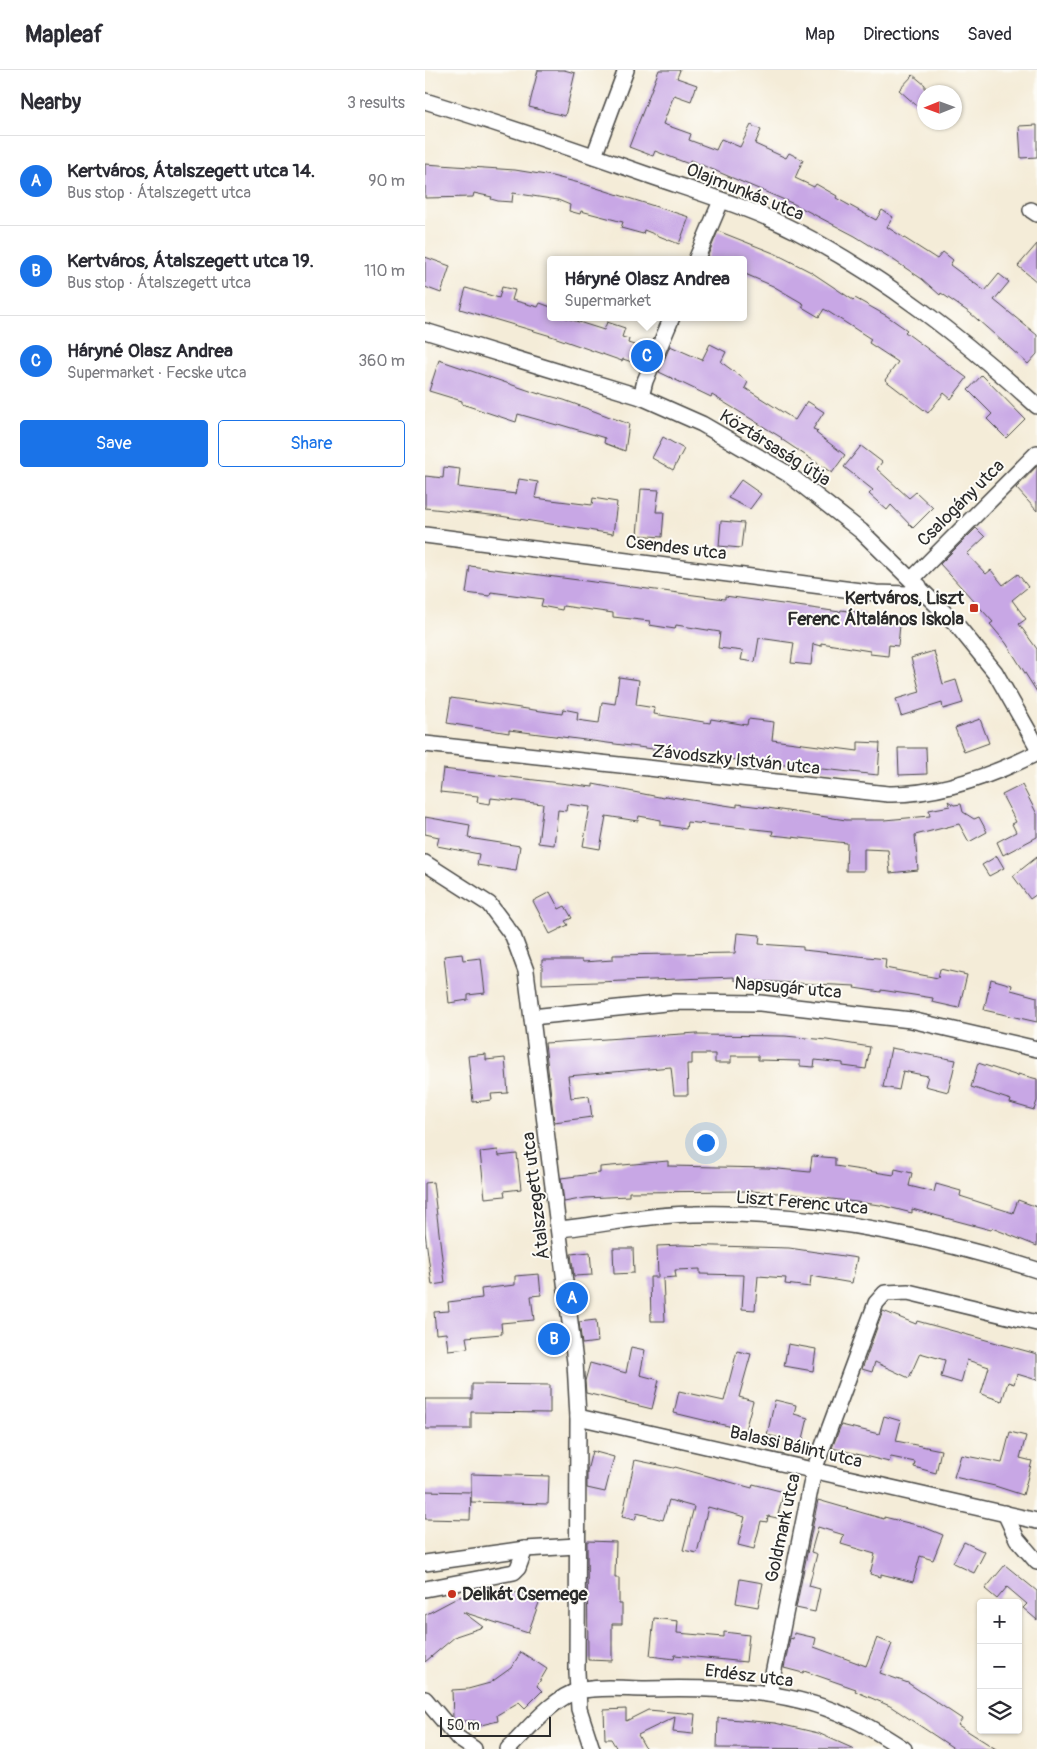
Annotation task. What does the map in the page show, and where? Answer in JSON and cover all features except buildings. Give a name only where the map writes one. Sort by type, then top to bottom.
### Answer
[{"type":"street","points":[[594,156],[626,70]]},
{"type":"street","name":"Olajmunkás utca","points":[[425,101],[594,156],[756,213],[795,231],[890,287],[986,359],[1037,406]]},
{"type":"street","points":[[698,256],[721,201]]},
{"type":"street","points":[[641,397],[645,381],[670,321]]},
{"type":"street","name":"Köztársaság útja","points":[[425,331],[641,397],[702,424],[788,474],[861,531],[956,624],[995,672],[1037,746]]},
{"type":"street","name":"Csalogány utca","points":[[916,583],[1037,453]]},
{"type":"street","name":"Csendes utca","points":[[425,535],[876,593],[908,594],[916,583]]},
{"type":"street","name":"Závodszky István utca","points":[[425,744],[848,792],[895,794],[928,792],[941,789],[1017,763],[1037,753]]},
{"type":"street","name":"Átalszegett utca","points":[[425,863],[489,904],[513,936],[526,970],[575,1362],[578,1417],[578,1691],[579,1709],[592,1749]]},
{"type":"street","name":"Napsugár utca","points":[[532,1016],[675,1002],[760,1003],[911,1020],[1037,1048]]},
{"type":"street","name":"Liszt Ferenc utca","points":[[559,1229],[693,1214],[781,1218],[855,1225],[905,1234],[952,1244],[1037,1270]]},
{"type":"street","name":"Goldmark utca","points":[[769,1694],[813,1470],[875,1303],[885,1293],[908,1292],[1037,1322]]},
{"type":"street","name":"Balassi Bálint utca","points":[[578,1417],[1037,1520]]},
{"type":"street","points":[[1005,1513],[1017,1539],[1037,1562]]},
{"type":"street","points":[[425,1563],[525,1548],[577,1546]]},
{"type":"street","points":[[425,1589],[513,1572],[518,1568],[525,1548]]},
{"type":"street","points":[[425,1598],[441,1587]]},
{"type":"street","name":"Erdész utca","points":[[578,1691],[699,1687],[769,1694],[831,1710],[862,1723],[904,1749]]},
{"type":"street","points":[[509,1749],[554,1704],[578,1691]]},
{"type":"street","points":[[425,1699],[458,1738],[474,1749]]},
{"type":"place","name":"Háryné Olasz Andrea","points":[[647,356]]},
{"type":"place","name":"Kertváros, Liszt Ferenc Általános Iskola","points":[[974,608]]},
{"type":"place","name":"Kertváros, Átalszegett utca 14.","points":[[572,1298]]},
{"type":"place","name":"Kertváros, Átalszegett utca 19.","points":[[554,1339]]},
{"type":"place","name":"Delikát Csemege","points":[[452,1594]]}]
